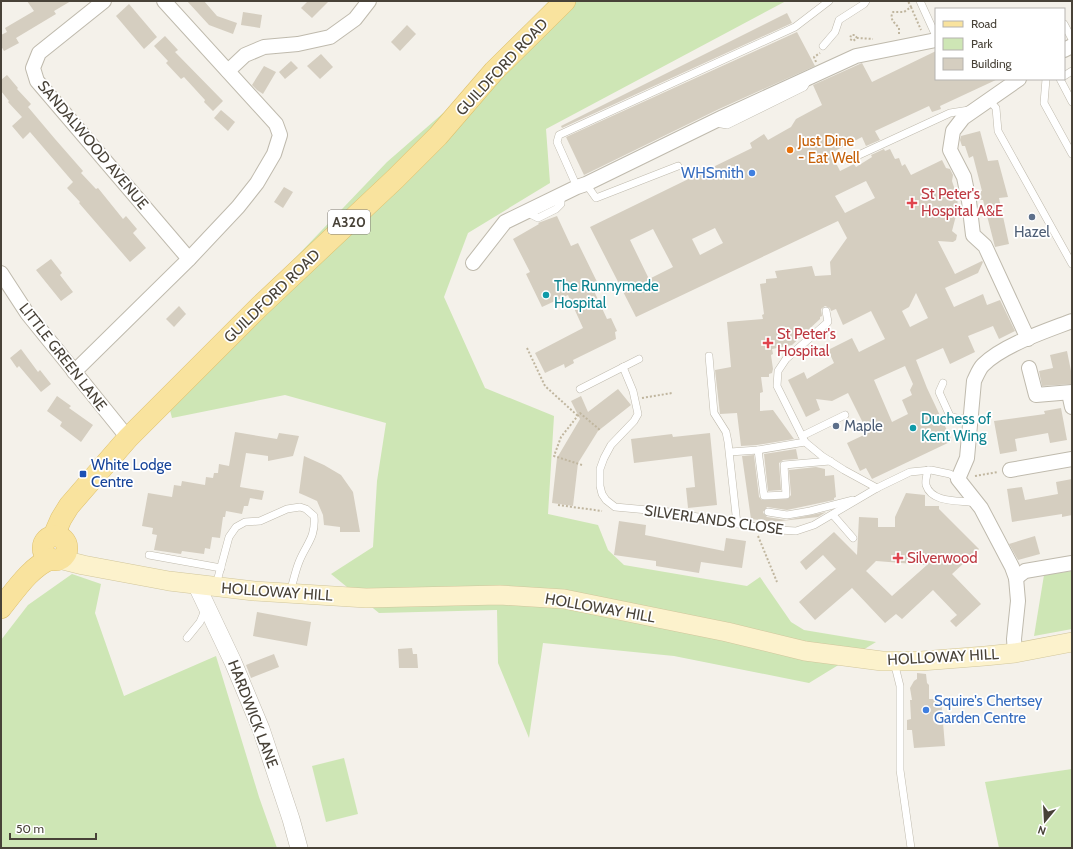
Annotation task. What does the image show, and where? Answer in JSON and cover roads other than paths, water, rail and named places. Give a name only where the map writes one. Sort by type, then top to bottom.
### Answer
[{"type":"main road","name":"GUILDFORD ROAD","points":[[56,548],[61,519],[69,506],[128,438],[260,306],[422,152],[456,116],[494,71],[564,1]]},
{"type":"main road","name":"HOLLOWAY HILL","points":[[56,548],[78,554],[101,568],[169,581],[254,591],[366,598],[500,595],[564,599],[727,632],[805,651],[894,662],[961,659],[1016,653],[1072,642]]},
{"type":"main road","name":"A320","points":[[1,594],[35,551],[56,548]]},
{"type":"main road","points":[[1,608],[56,548]]},
{"type":"street","name":"SANDALWOOD AVENUE","points":[[104,1],[39,53],[33,68],[38,81],[189,259]]},
{"type":"street","points":[[74,372],[189,259],[238,207],[257,183],[274,154],[280,135],[276,124],[164,1]]},
{"type":"street","points":[[228,71],[245,55],[264,47],[298,44],[330,37],[355,19],[369,1]]},
{"type":"street","points":[[473,263],[505,222],[711,123],[856,56],[935,40]]},
{"type":"street","points":[[1018,80],[963,118],[953,131],[950,150],[964,177],[969,201],[973,235],[985,246],[1028,339]]},
{"type":"street","name":"LITTLE GREEN LANE","points":[[1,273],[27,313],[128,438]]},
{"type":"street","points":[[1016,653],[1014,639],[1018,601],[1016,578],[1012,567],[978,504],[958,479],[967,458],[974,387],[978,372],[983,365],[993,356],[1028,339],[1072,321]]},
{"type":"street","points":[[1029,368],[1036,395],[1071,393],[1072,407]]},
{"type":"street","points":[[1010,470],[1072,459]]},
{"type":"street","points":[[1016,578],[1025,571],[1072,563]]},
{"type":"street","name":"HARDWICK LANE","points":[[196,584],[206,608],[233,662],[261,729],[292,819],[299,848]]},
{"type":"lane","points":[[678,166],[596,198],[581,186],[557,142],[559,135],[795,27],[828,1]]},
{"type":"lane","points":[[920,1],[935,34]]},
{"type":"lane","points":[[822,48],[835,32],[839,20],[865,2]]},
{"type":"lane","points":[[1065,26],[1072,39]]},
{"type":"lane","points":[[1046,80],[1044,104],[1072,154]]},
{"type":"lane","points":[[1061,80],[1072,102]]},
{"type":"lane","points":[[989,100],[996,108],[998,131],[1072,264]]},
{"type":"lane","points":[[848,160],[950,113],[976,109]]},
{"type":"lane","points":[[826,311],[828,322],[786,360],[778,371],[777,386],[803,439],[830,461],[877,488]]},
{"type":"lane","points":[[709,356],[714,413],[726,432],[730,452],[737,524]]},
{"type":"lane","points":[[580,389],[639,359]]},
{"type":"lane","name":"SILVERLANDS CLOSE","points":[[623,367],[633,390],[638,414],[634,421],[611,445],[600,469],[600,486],[602,494],[606,500],[615,507],[670,512],[737,524],[796,531],[814,526],[877,488],[910,472],[928,470],[950,474],[958,479]]},
{"type":"lane","points":[[943,383],[939,392],[950,416],[960,419],[971,418]]},
{"type":"lane","points":[[730,452],[758,450],[803,439],[845,415]]},
{"type":"lane","points":[[758,450],[764,496],[786,495],[784,465],[830,461]]},
{"type":"lane","points":[[928,470],[926,484],[929,490],[936,497],[945,500],[978,504]]},
{"type":"lane","points":[[768,512],[786,515],[857,500]]},
{"type":"lane","points":[[215,587],[229,537],[236,527],[245,522],[260,521],[287,509],[300,507],[306,509],[314,516],[315,527],[311,540],[299,562],[290,593]]},
{"type":"lane","points":[[833,515],[853,538]]},
{"type":"lane","points":[[149,555],[221,568]]},
{"type":"lane","points":[[187,638],[200,622],[206,608]]},
{"type":"lane","points":[[894,662],[900,686],[900,770],[911,848]]},
{"type":"place","name":"Just Dine - Eat Well","points":[[790,150]]},
{"type":"place","name":"WHSmith","points":[[752,173]]},
{"type":"place","name":"St Peter's Hospital A&E","points":[[912,203]]},
{"type":"place","name":"Hazel","points":[[1032,217]]},
{"type":"place","name":"The Runnymede Hospital","points":[[546,295]]},
{"type":"place","name":"St Peter's Hospital","points":[[768,343]]},
{"type":"place","name":"Maple","points":[[836,426]]},
{"type":"place","name":"Duchess of Kent Wing","points":[[913,428]]},
{"type":"place","name":"White Lodge Centre","points":[[83,474]]},
{"type":"place","name":"Silverwood","points":[[898,558]]},
{"type":"place","name":"Squire's Chertsey Garden Centre","points":[[926,710]]}]
